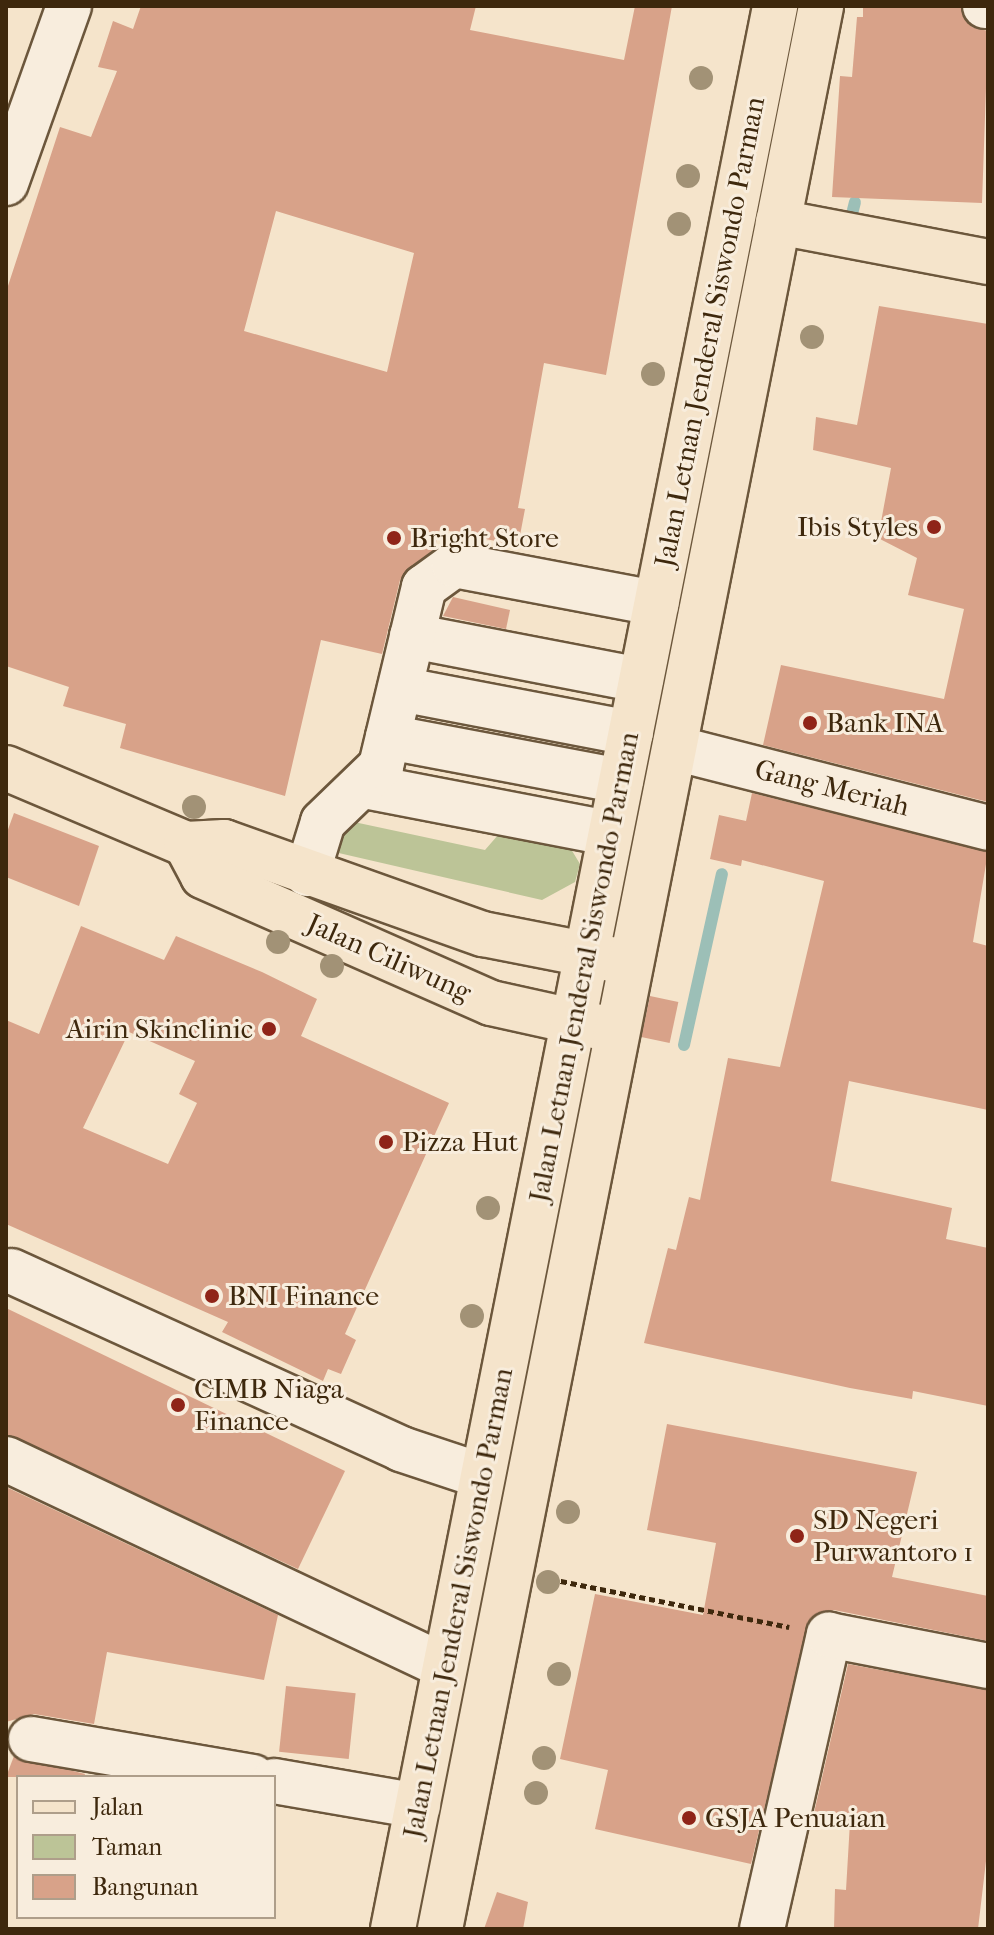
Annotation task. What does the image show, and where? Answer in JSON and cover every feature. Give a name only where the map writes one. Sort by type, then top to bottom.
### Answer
[{"type":"main road","name":"Jalan Letnan Jenderal Siswondo Parman","points":[[393,1929],[569,1021],[628,744],[775,6]]},
{"type":"main road","name":"Jalan Letnan Jenderal Siswondo Parman","points":[[440,1929],[629,962],[675,748],[821,6]]},
{"type":"main road","points":[[778,222],[988,262]]},
{"type":"main road","name":"Jalan Ciliwung","points":[[6,768],[186,844],[224,842],[483,934],[629,962]]},
{"type":"main road","name":"Jalan Ciliwung","points":[[186,844],[203,876],[491,1003],[617,1031]]},
{"type":"street","points":[[6,183],[69,6]]},
{"type":"street","points":[[307,874],[315,834],[395,700],[424,587],[454,565],[656,603]]},
{"type":"street","points":[[395,700],[628,744]]},
{"type":"street","points":[[395,700],[628,744]]},
{"type":"street","points":[[395,700],[628,744]]},
{"type":"street","name":"Gang Meriah","points":[[675,748],[988,828]]},
{"type":"street","points":[[11,1271],[401,1449],[482,1476]]},
{"type":"street","points":[[6,1459],[444,1666]]},
{"type":"street","points":[[763,1929],[829,1635],[988,1666]]},
{"type":"street","points":[[31,1739],[241,1775]]},
{"type":"street","points":[[276,1781],[418,1806]]},
{"type":"path","points":[[510,1569],[829,1635]]},
{"type":"green space","points":[[354,822],[485,850],[505,827],[565,839],[580,864],[575,882],[542,900],[330,851]]},
{"type":"building","points":[[141,6],[476,6],[470,30],[624,60],[635,6],[672,6],[606,375],[544,363],[518,508],[525,509],[518,546],[440,529],[435,548],[400,580],[382,654],[321,640],[285,796],[120,748],[126,724],[63,706],[69,687],[6,666],[6,292],[60,127],[91,137],[117,71],[98,67],[113,21],[133,29]],"holes":[[[276,211],[414,253],[387,372],[244,331]]]},
{"type":"building","points":[[863,6],[960,6],[972,27],[988,31],[982,203],[832,197],[840,76],[852,77],[857,17],[863,17]]},
{"type":"building","points":[[879,306],[988,324],[988,802],[763,745],[781,665],[944,699],[964,609],[908,595],[917,558],[878,538],[891,468],[813,450],[816,417],[857,425]]},
{"type":"building","points":[[453,597],[510,610],[506,629],[443,616]]},
{"type":"building","points":[[752,793],[988,852],[973,942],[988,946],[988,1110],[849,1081],[831,1181],[952,1208],[946,1239],[988,1248],[988,1406],[913,1391],[912,1399],[850,1388],[644,1343],[668,1248],[676,1250],[689,1197],[700,1200],[728,1058],[780,1067],[824,881],[742,860],[741,866],[710,859],[719,815],[746,821]]},
{"type":"building","points":[[14,813],[99,846],[79,906],[6,877],[6,835]]},
{"type":"building","points":[[81,926],[164,960],[176,936],[317,999],[301,1036],[449,1103],[345,1334],[356,1340],[341,1374],[328,1369],[323,1381],[222,1332],[228,1322],[6,1224],[6,1020],[39,1034]],"holes":[[[129,1032],[195,1061],[179,1094],[197,1103],[168,1164],[83,1128]]]},
{"type":"building","points":[[650,996],[678,1002],[670,1043],[641,1037]]},
{"type":"building","points":[[6,1308],[345,1471],[298,1569],[6,1434]]},
{"type":"building","points":[[667,1424],[917,1472],[892,1577],[988,1596],[988,1641],[834,1610],[810,1619],[751,1864],[595,1829],[608,1770],[560,1759],[595,1594],[703,1615],[716,1543],[647,1530]]},
{"type":"building","points":[[6,1487],[278,1615],[264,1680],[107,1652],[94,1724],[34,1714],[6,1722]]},
{"type":"building","points":[[848,1664],[988,1690],[988,1844],[978,1929],[834,1929],[835,1889],[846,1890],[850,1822],[814,1813]]},
{"type":"building","points":[[286,1686],[356,1693],[349,1759],[279,1752]]},
{"type":"building","points":[[14,1756],[85,1774],[16,1775],[6,1777]]},
{"type":"building","points":[[497,1892],[528,1902],[523,1929],[484,1929]]},
{"type":"waterway","points":[[853,210],[855,202]]},
{"type":"waterway","points":[[684,1045],[722,874]]},
{"type":"place","name":"Ibis Styles","points":[[934,527]]},
{"type":"place","name":"Bright Store","points":[[394,538]]},
{"type":"place","name":"Bank INA","points":[[810,723]]},
{"type":"place","name":"Airin Skinclinic","points":[[269,1029]]},
{"type":"place","name":"Pizza Hut","points":[[386,1142]]},
{"type":"place","name":"BNI Finance","points":[[212,1296]]},
{"type":"place","name":"CIMB Niaga Finance","points":[[178,1405]]},
{"type":"place","name":"SD Negeri Purwantoro 1","points":[[797,1536]]},
{"type":"place","name":"GSJA Penuaian","points":[[689,1818]]}]
